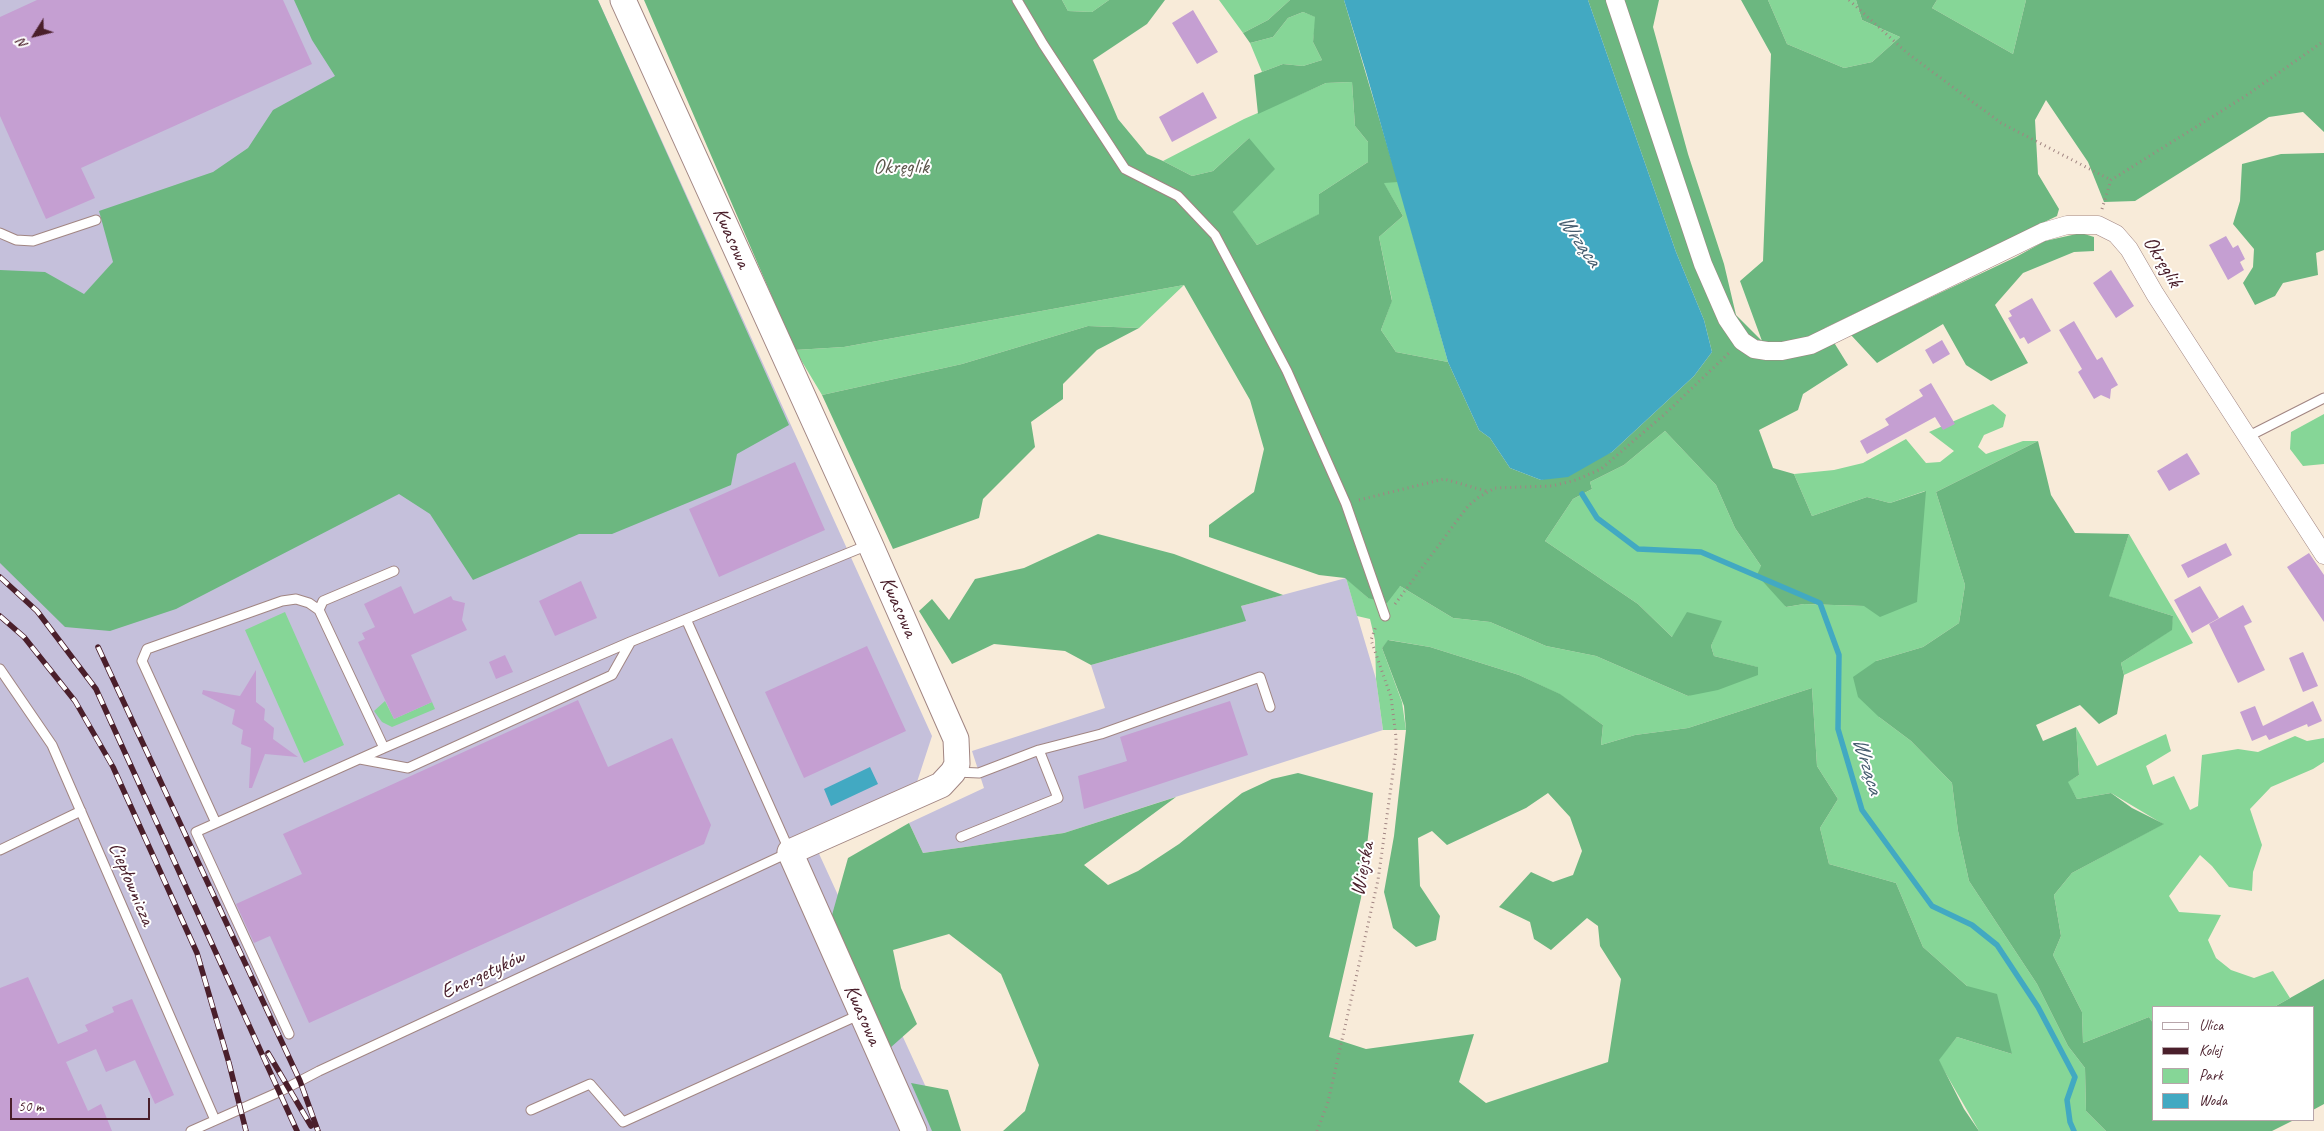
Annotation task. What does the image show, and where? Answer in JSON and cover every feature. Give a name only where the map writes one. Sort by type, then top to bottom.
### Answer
[{"type":"street","name":"Kwasowa","points":[[623,0],[953,729],[958,748],[957,764],[954,772]]},
{"type":"street","points":[[1615,0],[1703,264],[1727,319],[1742,341]]},
{"type":"street","name":"Okręglik","points":[[1742,341],[1754,349],[1768,351],[1782,351],[1811,345],[2043,232],[2067,224],[2098,225],[2116,234],[2130,249],[2155,294],[2324,555]]},
{"type":"street","points":[[790,852],[933,790],[954,772]]},
{"type":"street","name":"Kwasowa","points":[[790,852],[914,1131]]},
{"type":"lane","points":[[1017,0],[1043,44],[1125,169],[1178,196],[1215,235],[1287,371],[1346,504],[1386,616]]},
{"type":"lane","points":[[0,233],[16,240],[33,241],[96,220]]},
{"type":"lane","points":[[2247,437],[2324,398]]},
{"type":"lane","points":[[289,1034],[196,832],[384,748],[630,642],[870,544]]},
{"type":"lane","points":[[319,610],[322,601],[394,571]]},
{"type":"lane","points":[[216,823],[142,661],[147,649],[282,601],[296,599],[309,602],[319,610],[384,748]]},
{"type":"lane","points":[[686,619],[790,852]]},
{"type":"lane","points":[[360,759],[408,768],[612,675],[630,642]]},
{"type":"lane","name":"Ciepłownicza","points":[[0,670],[52,745],[215,1120]]},
{"type":"lane","points":[[954,772],[979,772],[1039,750],[1101,734],[1260,677],[1270,707]]},
{"type":"lane","points":[[961,837],[1058,798],[1039,750]]},
{"type":"lane","points":[[0,850],[81,811]]},
{"type":"lane","name":"Energetyków","points":[[191,1131],[790,852]]},
{"type":"lane","points":[[531,1110],[590,1084],[623,1122],[861,1014]]},
{"type":"path","points":[[1849,0],[1906,52],[2001,123],[2111,180]]},
{"type":"path","points":[[2098,225],[2111,180],[2244,97],[2324,41]]},
{"type":"path","points":[[1346,504],[1444,479],[1486,491],[1495,488],[1552,486],[1576,480],[1601,469],[1666,414],[1742,341]]},
{"type":"path","name":"Wiejska","points":[[1317,1131],[1330,1092],[1378,880],[1387,825],[1396,737],[1391,697],[1371,640],[1374,628],[1386,616],[1468,506],[1486,491]]},
{"type":"shaded area","points":[[0,0],[598,0],[932,736],[917,782],[810,834],[946,1131],[0,1131]]},
{"type":"shaded area","points":[[1346,578],[1376,679],[1383,730],[1064,833],[923,853],[909,823],[984,788],[972,751],[1105,708],[1091,665],[1245,621],[1241,606]]},
{"type":"green space","points":[[294,0],[598,0],[789,425],[737,454],[731,485],[612,534],[579,534],[473,580],[430,514],[399,494],[176,609],[110,631],[65,627],[0,563],[0,270],[45,272],[84,294],[113,262],[99,211],[213,172],[248,148],[273,110],[335,76],[312,40]]},
{"type":"green space","name":"Okręglik","points":[[644,0],[1062,0],[1068,11],[1092,12],[1109,0],[1165,0],[1147,24],[1093,60],[1118,119],[1147,154],[1192,176],[1213,171],[1249,138],[1275,169],[1233,212],[1257,245],[1319,214],[1319,194],[1368,162],[1368,142],[1355,126],[1352,82],[1326,83],[1258,114],[1254,75],[1283,64],[1303,66],[1322,60],[1313,42],[1315,17],[1303,12],[1288,18],[1273,37],[1250,43],[1243,33],[1268,20],[1290,0],[1344,0],[1398,182],[1384,183],[1403,216],[1379,237],[1392,301],[1381,330],[1396,352],[1448,362],[1479,430],[1490,438],[1510,468],[1541,480],[1612,452],[1694,376],[1712,352],[1704,320],[1676,252],[1588,0],[1659,0],[1653,27],[1688,154],[1724,264],[1736,315],[1762,341],[1740,281],[1763,261],[1771,54],[1741,0],[1768,0],[1787,44],[1844,68],[1872,62],[1900,37],[1862,20],[1856,0],[1937,0],[1932,8],[2013,54],[2026,0],[2324,0],[2324,132],[2303,112],[2269,117],[2135,201],[2104,202],[2088,162],[2046,100],[2035,120],[2038,174],[2059,209],[2057,216],[1825,328],[1848,365],[1803,394],[1798,410],[1759,430],[1773,468],[1794,474],[1812,516],[1867,497],[1890,503],[1926,491],[1917,602],[1880,617],[1864,606],[1804,604],[1786,607],[1757,575],[1761,566],[1735,528],[1716,485],[1665,431],[1624,465],[1590,482],[1592,489],[1573,499],[1545,541],[1638,604],[1672,637],[1687,612],[1722,621],[1711,646],[1714,656],[1758,667],[1758,675],[1718,690],[1688,696],[1596,656],[1546,646],[1490,622],[1453,618],[1400,586],[1387,603],[1368,598],[1345,578],[1319,575],[1209,537],[1209,525],[1254,492],[1264,449],[1250,400],[1184,285],[844,347],[795,350]]},
{"type":"green space","points":[[1062,0],[1109,0],[1092,12],[1068,11]]},
{"type":"green space","points":[[1219,0],[1290,0],[1268,20],[1243,33]]},
{"type":"green space","points":[[1768,0],[1856,0],[1862,20],[1900,37],[1872,62],[1844,68],[1787,44]]},
{"type":"green space","points":[[1937,0],[2026,0],[2013,54],[1932,8]]},
{"type":"green space","points":[[1303,12],[1316,17],[1313,42],[1322,60],[1303,66],[1283,64],[1262,72],[1250,43],[1273,37],[1288,18]]},
{"type":"green space","points":[[1352,82],[1355,126],[1368,142],[1368,162],[1319,194],[1320,214],[1257,245],[1233,213],[1249,138],[1213,171],[1192,176],[1163,161],[1244,119],[1326,83]]},
{"type":"green space","points":[[2324,153],[2324,250],[2316,253],[2318,275],[2283,283],[2275,296],[2255,305],[2243,283],[2253,267],[2254,249],[2233,224],[2240,201],[2242,164],[2281,154]]},
{"type":"green space","points":[[1383,182],[1398,182],[1448,362],[1396,352],[1381,330],[1392,300],[1379,237],[1403,216]]},
{"type":"green space","points":[[2081,233],[2094,237],[2094,251],[2074,252],[2023,273],[1995,305],[2028,363],[1991,381],[1966,365],[1943,324],[1877,363],[1851,335],[2016,257],[2045,241]]},
{"type":"green space","points":[[1184,285],[1139,328],[1088,326],[962,364],[822,395],[795,350],[844,347]]},
{"type":"green space","points":[[1088,326],[1139,328],[1097,350],[1063,384],[1063,399],[1031,422],[1035,447],[983,499],[979,518],[893,549],[822,395],[962,364]]},
{"type":"green space","points":[[1993,404],[2006,415],[2003,427],[1984,435],[1978,447],[1986,454],[2023,441],[2038,441],[1936,492],[1965,585],[1959,623],[1923,647],[1876,661],[1879,717],[1911,741],[1952,783],[1958,831],[1969,881],[2037,984],[2068,1046],[2085,1068],[2086,1111],[2106,1131],[1979,1131],[1938,1060],[1957,1037],[2012,1054],[1967,986],[1923,947],[1896,883],[1829,864],[1820,828],[1838,799],[1817,766],[1812,688],[1688,728],[1635,735],[1601,745],[1603,725],[1559,694],[1519,675],[1430,647],[1389,640],[1382,648],[1402,702],[1406,730],[1383,730],[1376,679],[1375,640],[1370,619],[1357,616],[1346,578],[1368,598],[1400,586],[1453,618],[1490,622],[1546,646],[1596,656],[1688,696],[1757,667],[1714,656],[1711,646],[1721,621],[1672,637],[1638,604],[1545,541],[1573,499],[1592,489],[1590,482],[1624,465],[1665,431],[1716,485],[1735,528],[1786,607],[1804,604],[1864,606],[1925,491],[1890,503],[1867,497],[1812,516],[1794,474],[1834,470],[1863,463],[1906,439],[1926,463],[1940,462],[1954,451],[1929,432]]},
{"type":"green space","points":[[2324,414],[2324,464],[2303,466],[2290,449],[2291,432]]},
{"type":"green space","points":[[2038,441],[2051,495],[2075,533],[2129,534],[2109,596],[2173,616],[2172,630],[2121,663],[2124,675],[2117,714],[2099,724],[2080,705],[2036,725],[2043,741],[2076,727],[2079,775],[2068,782],[2077,799],[2111,793],[2132,808],[2164,824],[2072,873],[2054,895],[2061,936],[2053,955],[2082,1012],[2083,1043],[2149,1017],[2152,1022],[2152,1121],[2292,1121],[2272,1131],[2106,1131],[2086,1111],[2085,1068],[2068,1046],[2037,984],[1969,881],[1958,831],[1952,783],[1911,741],[1879,717],[1858,697],[1853,677],[1876,661],[1923,647],[1959,623],[1965,585],[1936,492]]},
{"type":"green space","points":[[1098,534],[1174,554],[1283,595],[1241,606],[1246,621],[1091,665],[1065,651],[994,644],[952,664],[919,611],[932,599],[949,620],[975,579],[1024,568]]},
{"type":"green space","points":[[2129,534],[2193,643],[2124,675],[2121,663],[2171,630],[2173,616],[2108,596]]},
{"type":"green space","points":[[285,612],[344,745],[304,763],[245,630]]},
{"type":"green space","points":[[1388,640],[1430,647],[1519,675],[1560,694],[1603,725],[1601,745],[1635,735],[1688,728],[1812,688],[1817,766],[1838,799],[1820,828],[1829,864],[1896,883],[1923,947],[1967,986],[1997,994],[2012,1054],[1957,1037],[1939,1060],[1964,1109],[1979,1131],[1003,1131],[1025,1111],[1039,1065],[1001,974],[949,934],[893,950],[901,988],[917,1024],[890,1048],[832,915],[848,858],[909,823],[923,853],[1064,833],[1176,797],[1084,865],[1108,885],[1138,871],[1179,844],[1242,793],[1272,779],[1298,773],[1373,793],[1361,898],[1329,1037],[1366,1049],[1474,1034],[1459,1082],[1486,1103],[1608,1062],[1621,979],[1600,946],[1598,926],[1587,918],[1551,950],[1534,939],[1530,922],[1499,907],[1531,872],[1553,882],[1573,875],[1582,851],[1570,817],[1548,793],[1526,808],[1447,845],[1432,831],[1418,838],[1420,886],[1440,916],[1436,940],[1416,947],[1393,928],[1384,892],[1394,836],[1406,730],[1404,706],[1382,648]]},
{"type":"green space","points":[[385,701],[394,719],[432,702],[435,709],[392,727],[382,722],[374,711]]},
{"type":"green space","points":[[2076,727],[2097,766],[2166,734],[2171,751],[2146,766],[2153,785],[2174,776],[2190,810],[2198,806],[2202,755],[2238,749],[2258,752],[2295,736],[2307,741],[2324,738],[2324,762],[2313,769],[2271,787],[2250,809],[2262,845],[2253,872],[2252,891],[2229,887],[2212,866],[2200,855],[2169,896],[2179,912],[2221,915],[2208,940],[2216,958],[2231,970],[2254,978],[2273,971],[2290,998],[2276,1006],[2152,1006],[2152,1022],[2149,1017],[2083,1043],[2082,1012],[2053,955],[2061,936],[2054,895],[2072,873],[2163,824],[2111,793],[2077,799],[2067,782],[2079,775]]},
{"type":"green space","points":[[2324,979],[2324,1104],[2314,1109],[2314,1006],[2276,1006]]},
{"type":"green space","points":[[911,1083],[948,1090],[961,1131],[932,1131]]},
{"type":"water","points":[[1344,0],[1588,0],[1676,252],[1704,320],[1712,352],[1694,376],[1612,452],[1568,477],[1541,480],[1510,468],[1490,438],[1479,430],[1448,362]]},
{"type":"water","points":[[870,767],[878,784],[831,806],[824,789]]},
{"type":"building","points":[[37,0],[283,0],[312,64],[81,168],[95,198],[46,219],[0,116],[0,17]]},
{"type":"building","points":[[1193,10],[1218,52],[1197,64],[1172,23]]},
{"type":"building","points":[[1203,92],[1217,118],[1172,142],[1159,117]]},
{"type":"building","points":[[2226,236],[2233,248],[2238,245],[2245,259],[2240,262],[2244,270],[2228,280],[2209,245]]},
{"type":"building","points":[[2111,270],[2134,306],[2116,318],[2093,283]]},
{"type":"building","points":[[2032,298],[2051,331],[2028,344],[2024,337],[2020,339],[2008,318],[2012,316],[2009,311]]},
{"type":"building","points":[[2074,321],[2097,360],[2102,357],[2118,385],[2111,389],[2110,399],[2101,395],[2094,399],[2078,372],[2082,369],[2059,330]]},
{"type":"building","points":[[1942,340],[1950,354],[1933,364],[1925,350]]},
{"type":"building","points":[[1931,383],[1955,424],[1943,430],[1935,417],[1867,454],[1860,441],[1889,425],[1885,419],[1923,396],[1919,390]]},
{"type":"building","points":[[2187,453],[2200,474],[2169,491],[2157,471]]},
{"type":"building","points":[[795,462],[825,530],[719,577],[689,509]]},
{"type":"building","points":[[2226,543],[2232,555],[2188,578],[2181,565]]},
{"type":"building","points":[[2309,553],[2324,575],[2324,622],[2287,567]]},
{"type":"building","points":[[581,581],[597,618],[555,636],[539,601]]},
{"type":"building","points":[[401,586],[414,614],[451,596],[453,600],[465,603],[462,620],[467,630],[411,655],[432,702],[394,719],[358,642],[365,639],[362,633],[375,627],[364,604]]},
{"type":"building","points":[[2200,586],[2219,618],[2192,633],[2174,600]]},
{"type":"building","points":[[2243,605],[2252,622],[2244,626],[2265,670],[2238,683],[2209,624]]},
{"type":"building","points":[[867,646],[906,731],[804,778],[765,692]]},
{"type":"building","points":[[2303,652],[2318,686],[2303,692],[2289,658]]},
{"type":"building","points":[[505,655],[513,672],[496,679],[489,662]]},
{"type":"building","points":[[256,670],[256,702],[265,709],[264,720],[274,728],[273,739],[298,757],[265,754],[252,788],[249,788],[251,748],[241,744],[243,730],[232,724],[235,710],[202,694],[203,690],[240,696]]},
{"type":"building","points":[[578,700],[608,767],[672,738],[711,825],[704,844],[309,1023],[270,936],[254,943],[236,904],[302,874],[283,834]]},
{"type":"building","points":[[1230,701],[1248,755],[1084,809],[1078,776],[1127,761],[1120,737]]},
{"type":"building","points":[[2313,701],[2322,721],[2308,727],[2307,724],[2269,740],[2266,735],[2252,741],[2240,712],[2255,706],[2263,726]]},
{"type":"building","points":[[28,977],[58,1044],[88,1031],[85,1025],[114,1012],[112,1007],[132,999],[174,1095],[155,1104],[135,1060],[106,1072],[96,1049],[66,1062],[88,1111],[101,1104],[112,1131],[0,1131],[0,988]]},
{"type":"waterway","name":"Wrząca","points":[[1582,494],[1597,518],[1638,549],[1701,552],[1820,603],[1839,655],[1838,729],[1862,810],[1932,906],[1972,925],[1997,945],[2038,1007],[2075,1077],[2067,1100],[2070,1122],[2074,1131]]},
{"type":"railway","points":[[0,577],[37,611],[96,689],[297,1131]]},
{"type":"railway","points":[[0,616],[24,637],[75,701],[113,767],[197,953],[229,1063],[246,1131]]},
{"type":"railway","points":[[98,647],[300,1081],[318,1131]]},
{"type":"railway","points":[[268,1053],[311,1126]]}]
